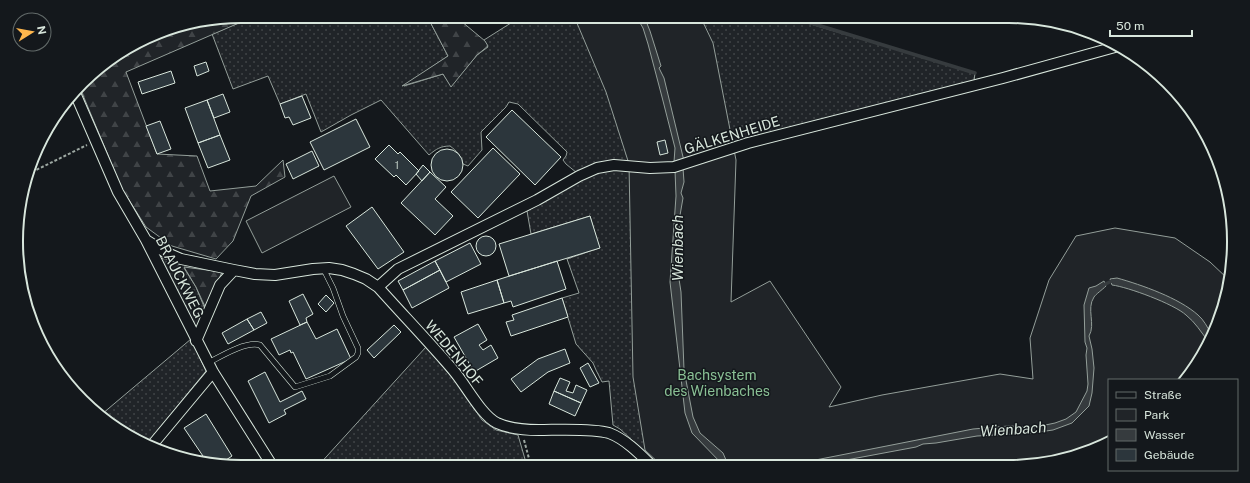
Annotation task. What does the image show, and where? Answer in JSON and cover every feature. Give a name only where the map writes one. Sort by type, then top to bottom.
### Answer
[{"type":"street","name":"GÄLKENHEIDE","points":[[378,287],[398,269],[537,200],[597,168],[614,165],[671,168],[688,164],[748,143],[1003,78],[1110,48]]},
{"type":"street","name":"BRAUCKWEG","points":[[77,97],[118,192],[146,240],[196,341],[213,372],[269,460]]},
{"type":"street","name":"WEDENHOF","points":[[146,240],[165,252],[181,259],[255,274],[275,275],[323,268],[342,270],[366,279],[378,287],[452,370],[486,415],[499,424],[522,430],[605,432],[626,443],[645,460]]},
{"type":"street","points":[[196,341],[220,285],[234,270]]},
{"type":"street","points":[[155,442],[213,372]]},
{"type":"lane","points":[[208,363],[231,350],[256,344],[260,346],[295,386],[330,376],[356,356],[358,353],[358,348],[323,268]]},
{"type":"path","points":[[35,170],[95,141]]},
{"type":"path","points":[[522,430],[530,460]]},
{"type":"green space","points":[[238,23],[431,23],[448,56],[404,86],[443,74],[451,86],[477,55],[488,47],[484,40],[511,23],[638,23],[674,162],[577,173],[563,160],[567,152],[518,104],[509,102],[506,107],[481,132],[482,150],[468,166],[463,164],[458,154],[450,146],[439,148],[429,155],[381,100],[321,132],[306,94],[280,104],[268,76],[233,89],[212,34]]},
{"type":"green space","points":[[239,23],[126,72],[157,154],[197,156],[210,191],[256,186],[283,160],[285,177],[251,196],[233,241],[216,259],[172,246],[146,227],[122,189],[82,92],[108,68],[132,52],[158,40],[185,30],[199,27]]},
{"type":"green space","points":[[431,23],[463,23],[485,41],[488,46],[477,55],[451,87],[443,74],[402,86],[448,56]]},
{"type":"green space","name":"Bachsystem des Wienbaches","points":[[577,23],[703,23],[713,43],[736,160],[731,302],[770,281],[841,387],[829,407],[882,395],[1000,374],[1033,379],[1030,338],[1049,280],[1076,236],[1115,228],[1175,238],[1210,262],[1224,275],[1220,298],[1198,351],[1179,379],[1108,379],[1108,436],[1065,453],[1023,460],[656,460],[645,450],[633,377],[629,164],[606,92]]},
{"type":"green space","points":[[651,23],[807,23],[975,73],[974,81],[744,139],[705,152]]},
{"type":"green space","points":[[605,170],[639,171],[722,460],[654,460],[620,429],[613,425],[609,381],[602,382],[593,363],[576,344],[562,298],[579,293],[567,259],[599,248],[590,216],[531,234],[527,211],[581,179]]},
{"type":"green space","points":[[334,176],[351,207],[262,253],[246,221]]},
{"type":"green space","points":[[159,258],[228,269],[198,331]],"holes":[[[184,268],[222,272],[205,309],[196,287]]]},
{"type":"green space","points":[[184,267],[222,272],[206,309],[196,287]]},
{"type":"green space","points":[[191,339],[206,371],[150,439],[132,431],[104,412]]},
{"type":"green space","points":[[426,347],[455,381],[482,420],[496,430],[518,435],[525,460],[323,460]]},
{"type":"water","points":[[640,23],[647,23],[661,66],[659,68],[664,78],[684,161],[674,162],[675,148],[643,28]]},
{"type":"water","points":[[683,168],[684,182],[681,193],[683,198],[679,221],[680,235],[677,251],[678,261],[676,271],[681,292],[684,370],[693,417],[700,433],[723,453],[726,460],[718,460],[692,433],[685,413],[670,282],[676,196],[675,170]]},
{"type":"water","points":[[1117,278],[1138,284],[1181,303],[1202,319],[1208,329],[1205,336],[1186,315],[1172,306],[1129,289],[1112,285],[1110,279]]},
{"type":"water","points":[[1104,281],[1106,286],[1094,297],[1091,306],[1092,327],[1089,336],[1094,368],[1092,393],[1089,406],[1072,423],[1053,430],[1032,433],[977,436],[923,444],[916,447],[846,460],[815,460],[973,429],[1009,426],[1036,427],[1066,419],[1076,412],[1087,391],[1087,348],[1085,342],[1084,305],[1089,288]]},
{"type":"building","points":[[206,62],[209,71],[197,76],[194,66]]},
{"type":"building","points":[[171,71],[175,83],[142,94],[138,82]]},
{"type":"building","points":[[223,94],[230,112],[214,118],[207,100]]},
{"type":"building","points":[[302,96],[311,118],[293,125],[289,117],[285,118],[280,104]]},
{"type":"building","points":[[207,100],[220,135],[198,143],[185,108]]},
{"type":"building","points":[[512,110],[561,157],[535,185],[486,137]]},
{"type":"building","points":[[356,119],[370,147],[324,170],[310,142]]},
{"type":"building","points":[[160,121],[171,149],[157,154],[146,126]]},
{"type":"building","points":[[220,135],[230,160],[208,168],[198,143]]},
{"type":"building","points":[[665,140],[668,153],[660,155],[657,142]]},
{"type":"building","points":[[389,145],[398,154],[400,152],[419,171],[406,185],[396,175],[394,177],[375,159]]},
{"type":"building","points":[[493,148],[520,174],[478,218],[451,192]]},
{"type":"building","points":[[447,149],[458,154],[463,165],[458,176],[447,181],[436,176],[431,165],[436,154]]},
{"type":"building","points":[[312,151],[319,166],[293,179],[286,164]]},
{"type":"building","points":[[423,165],[430,172],[422,181],[416,174]]},
{"type":"building","points":[[430,172],[446,187],[435,199],[453,216],[435,235],[401,203]]},
{"type":"building","points":[[372,207],[404,252],[378,269],[346,226]]},
{"type":"building","points":[[590,216],[600,248],[509,276],[499,244]]},
{"type":"building","points":[[486,236],[493,239],[496,246],[493,253],[486,256],[479,253],[476,246],[479,239]]},
{"type":"building","points":[[470,243],[481,264],[446,282],[435,261]]},
{"type":"building","points":[[435,261],[440,270],[403,290],[398,281]]},
{"type":"building","points":[[557,261],[566,289],[513,307],[511,301],[504,303],[497,280]]},
{"type":"building","points":[[440,270],[449,288],[412,308],[403,290]]},
{"type":"building","points":[[497,280],[504,303],[468,314],[461,292]]},
{"type":"building","points":[[303,294],[313,314],[306,318],[307,322],[300,325],[289,301]]},
{"type":"building","points":[[326,295],[334,303],[326,312],[318,304]]},
{"type":"building","points":[[562,298],[568,317],[511,336],[506,322],[514,320],[512,315]]},
{"type":"building","points":[[261,312],[267,323],[254,330],[247,319]]},
{"type":"building","points":[[247,319],[254,330],[228,344],[222,333]]},
{"type":"building","points":[[307,322],[316,339],[337,329],[351,359],[306,379],[293,352],[291,353],[290,350],[279,355],[271,339]]},
{"type":"building","points":[[478,324],[487,340],[479,345],[483,350],[491,345],[498,358],[474,372],[454,337]]},
{"type":"building","points":[[394,325],[401,332],[374,358],[367,350]]},
{"type":"building","points":[[565,349],[570,363],[548,372],[521,392],[511,379],[538,359]]},
{"type":"building","points":[[588,363],[599,383],[590,387],[580,368]]},
{"type":"building","points":[[265,372],[280,402],[302,391],[306,399],[284,410],[286,414],[269,423],[248,381]]},
{"type":"building","points":[[560,378],[570,382],[566,391],[573,393],[576,385],[587,390],[581,403],[554,391]]},
{"type":"building","points":[[554,391],[581,403],[575,416],[549,404]]},
{"type":"building","points":[[206,414],[232,456],[226,460],[203,457],[184,428]]},
{"type":"waterway","points":[[811,23],[975,73]]},
{"type":"waterway","name":"Wienbach","points":[[1101,286],[1114,281]]}]
